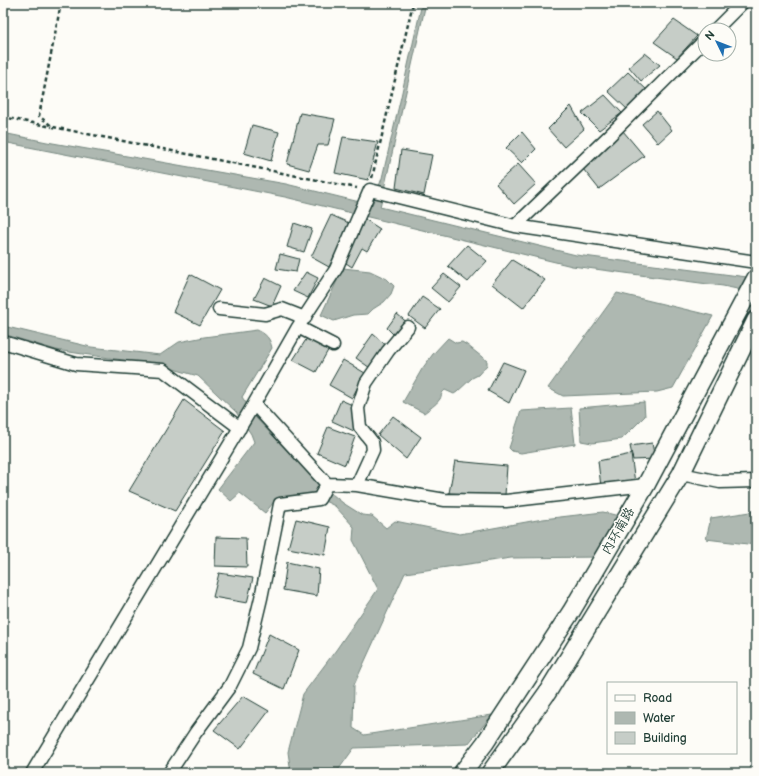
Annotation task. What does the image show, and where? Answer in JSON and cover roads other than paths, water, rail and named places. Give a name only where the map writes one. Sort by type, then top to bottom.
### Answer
[{"type":"main road","name":"内环南路","points":[[462,773],[485,743],[571,612],[646,485],[756,278]]},
{"type":"main road","name":"内环南路","points":[[490,773],[547,693],[681,474],[756,320]]},
{"type":"street","points":[[723,22],[742,3]]},
{"type":"street","points":[[515,226],[609,136],[697,48]]},
{"type":"street","points":[[32,773],[240,428],[302,322],[336,269],[370,190],[515,226],[756,262]]},
{"type":"street","points":[[219,309],[265,314],[282,309],[333,345]]},
{"type":"street","points":[[357,485],[373,450],[372,442],[360,427],[358,408],[364,389],[366,383],[388,351],[408,327]]},
{"type":"street","points":[[3,342],[76,364],[163,370],[240,428]]},
{"type":"street","points":[[254,404],[327,484],[357,485],[445,500],[506,501],[646,485]]},
{"type":"street","points":[[681,474],[720,482],[756,481]]},
{"type":"street","points":[[169,773],[196,732],[230,686],[249,648],[262,598],[280,504],[320,499],[327,484]]},
{"type":"water","points":[[422,3],[426,3],[380,207],[576,255],[747,277],[756,293],[723,286],[572,266],[285,197],[3,142],[3,133],[286,184],[372,205],[382,178]]},
{"type":"water","points":[[343,268],[370,271],[387,279],[394,286],[391,294],[384,302],[368,314],[353,315],[334,321],[321,315]]},
{"type":"water","points":[[617,293],[713,316],[673,388],[657,392],[563,396],[548,388]]},
{"type":"water","points":[[3,326],[91,347],[160,355],[179,342],[257,330],[269,339],[272,348],[242,397],[256,418],[316,481],[343,503],[362,515],[372,516],[386,528],[395,521],[460,534],[543,519],[603,512],[619,516],[599,557],[511,558],[405,573],[354,685],[353,728],[364,735],[492,715],[468,744],[354,748],[336,773],[291,773],[288,752],[303,694],[336,650],[378,589],[353,540],[354,527],[335,506],[312,495],[277,498],[265,513],[240,493],[231,501],[218,489],[254,442],[251,434],[236,412],[198,376],[163,366],[56,350],[3,334]]},
{"type":"water","points":[[448,338],[456,343],[462,342],[467,345],[487,361],[487,365],[478,375],[472,378],[454,394],[445,390],[440,399],[424,413],[403,402],[422,369],[433,354]]},
{"type":"water","points":[[644,402],[645,416],[622,439],[592,443],[581,441],[579,408]]},
{"type":"water","points":[[571,408],[575,444],[521,453],[512,451],[509,448],[521,411]]},
{"type":"water","points":[[756,511],[756,545],[706,539],[711,518]]}]
